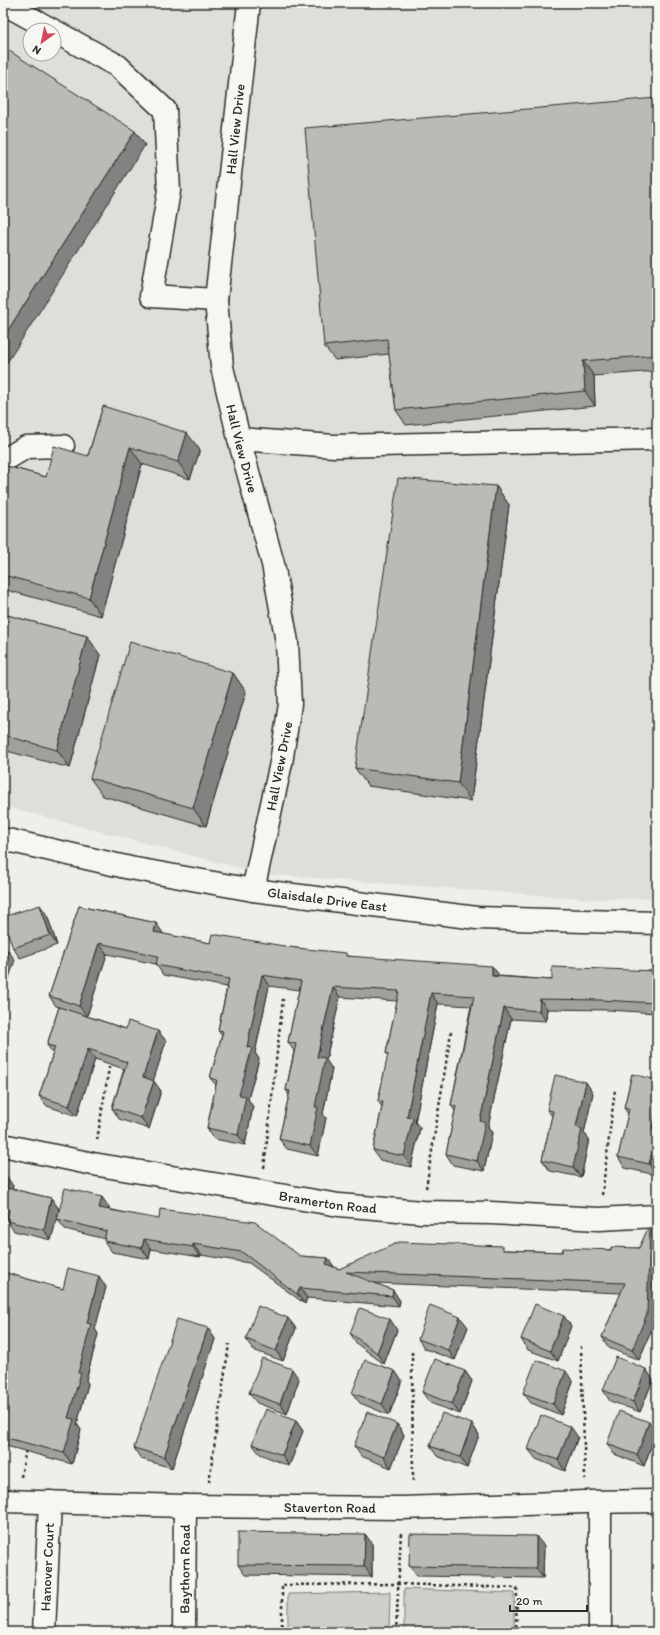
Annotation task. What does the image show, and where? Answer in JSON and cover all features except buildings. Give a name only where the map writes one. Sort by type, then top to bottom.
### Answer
[{"type":"street","name":"Hall View Drive","points":[[250,3],[216,300],[222,367],[239,439],[273,564],[287,642],[290,704],[281,763],[253,890]]},
{"type":"street","points":[[3,4],[36,22]]},
{"type":"street","points":[[62,36],[118,66],[165,110],[169,191],[151,296],[216,300]]},
{"type":"street","points":[[239,439],[334,446],[657,440]]},
{"type":"street","points":[[3,461],[26,447],[62,446]]},
{"type":"street","name":"Glaisdale Drive East","points":[[3,838],[130,868],[253,890],[477,918],[657,923]]},
{"type":"street","name":"Bramerton Road","points":[[3,1145],[93,1164],[339,1205],[422,1212],[491,1213],[599,1219],[657,1216]]},
{"type":"street","name":"Staverton Road","points":[[10,1501],[196,1506],[408,1508],[657,1501]]},
{"type":"street","name":"Hanover Court","points":[[44,1632],[50,1502]]},
{"type":"street","points":[[593,1502],[600,1632]]},
{"type":"street","name":"Baythorn Road","points":[[184,1632],[196,1506]]},
{"type":"path","points":[[261,1193],[283,999]]},
{"type":"path","points":[[422,1212],[451,1032]]},
{"type":"path","points":[[93,1164],[112,1055]]},
{"type":"path","points":[[599,1219],[614,1089]]},
{"type":"path","points":[[196,1506],[229,1344]]},
{"type":"path","points":[[581,1346],[593,1502]]},
{"type":"path","points":[[396,1632],[398,1584],[408,1508],[412,1352]]},
{"type":"path","points":[[10,1501],[27,1447]]},
{"type":"path","points":[[282,1632],[282,1585],[398,1584],[517,1588],[516,1632]]},
{"type":"shaded area","points":[[3,3],[657,3],[657,898],[591,899],[262,874],[3,806]]},
{"type":"shaded area","points":[[404,1589],[514,1593],[514,1632],[404,1632]]},
{"type":"shaded area","points":[[390,1592],[389,1632],[288,1632],[288,1594]]}]
